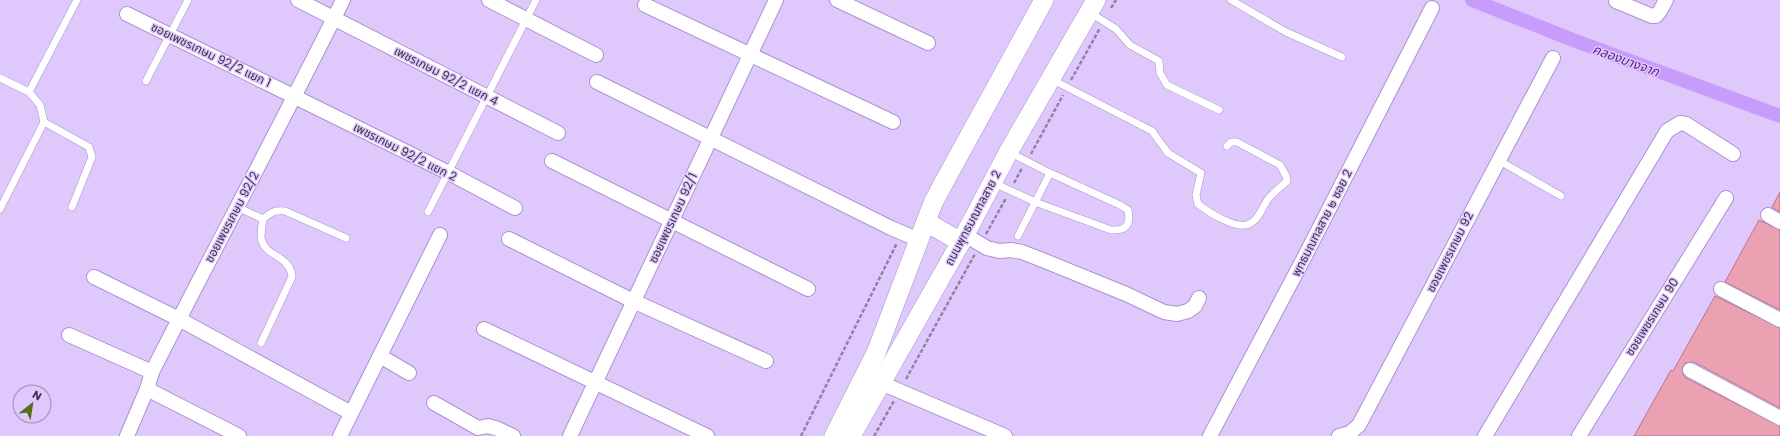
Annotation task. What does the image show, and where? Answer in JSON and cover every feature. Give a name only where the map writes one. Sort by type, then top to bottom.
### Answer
[{"type":"main road","name":"ถนนพุทธมณฑลสาย 2","points":[[849,435],[876,353],[911,237],[926,222],[943,184],[1044,0]]},
{"type":"main road","name":"ถนนพุทธมณฑลสาย 2","points":[[849,435],[969,240],[992,182],[1009,151],[1059,84],[1096,11]]},
{"type":"main road","points":[[926,222],[969,240]]},
{"type":"street","name":"เพชรเกษม 92/2 แยก 4","points":[[298,0],[558,133]]},
{"type":"street","name":"ซอยเพชรเกษม 92/2","points":[[127,436],[148,389],[152,372],[237,207],[264,158],[343,0]]},
{"type":"street","points":[[489,0],[596,55]]},
{"type":"street","name":"ซอยเพชรเกษม 92/1","points":[[570,436],[776,0]]},
{"type":"street","points":[[837,0],[928,43]]},
{"type":"street","points":[[1616,1],[1652,16],[1656,16],[1666,0]]},
{"type":"street","points":[[645,5],[892,122]]},
{"type":"street","name":"พุทธมณฑลสาย ๒ ซอย 2","points":[[1210,436],[1306,254],[1432,8]]},
{"type":"street","name":"ซอยเพชรเกษม 92/2 แยก 1","points":[[127,14],[295,96]]},
{"type":"street","name":"ซอยเพชรเกษม 92","points":[[1339,436],[1363,430],[1498,160],[1553,58]]},
{"type":"street","points":[[597,82],[710,140],[911,237]]},
{"type":"street","name":"เพชรเกษม 92/2 แยก 2","points":[[295,96],[449,173],[515,208]]},
{"type":"street","points":[[1485,436],[1667,131],[1680,123],[1686,124],[1733,154]]},
{"type":"street","points":[[552,161],[808,288]]},
{"type":"street","name":"ซอยเพชรเกษม 90","points":[[1579,436],[1726,198]]},
{"type":"street","points":[[340,436],[440,234]]},
{"type":"street","points":[[510,239],[633,301],[766,361]]},
{"type":"street","points":[[969,240],[999,251],[1010,250],[1028,254],[1126,294],[1164,312],[1177,314],[1188,311],[1195,306],[1199,298]]},
{"type":"street","points":[[94,277],[179,319],[351,413]]},
{"type":"street","points":[[1721,289],[1780,320]]},
{"type":"street","points":[[484,329],[707,436]]},
{"type":"street","points":[[69,335],[152,372]]},
{"type":"street","points":[[380,356],[409,373]]},
{"type":"street","points":[[1690,370],[1780,418]]},
{"type":"street","points":[[881,383],[1005,436]]},
{"type":"street","points":[[148,389],[240,436]]},
{"type":"street","points":[[434,403],[474,432],[488,426],[513,436]]},
{"type":"lane","points":[[29,92],[77,0]]},
{"type":"lane","points":[[146,81],[188,0]]},
{"type":"lane","points":[[428,212],[488,97],[536,0]]},
{"type":"lane","points":[[1231,0],[1286,32],[1342,57]]},
{"type":"lane","points":[[1096,11],[1116,29],[1130,45],[1159,61],[1160,73],[1167,85],[1219,110]]},
{"type":"lane","points":[[0,78],[29,92],[40,105],[44,122],[0,209]]},
{"type":"lane","points":[[1059,84],[1152,131],[1168,153],[1201,173],[1196,195],[1198,204],[1222,219],[1241,225],[1250,224],[1260,214],[1268,199],[1287,181],[1286,176],[1280,165],[1237,142],[1231,142],[1227,146]]},
{"type":"lane","points":[[44,122],[89,147],[92,157],[72,207]]},
{"type":"lane","points":[[992,182],[1035,202],[1111,230],[1121,230],[1127,226],[1130,218],[1128,210],[1050,174],[1009,151]]},
{"type":"lane","points":[[1498,160],[1561,196]]},
{"type":"lane","points":[[1018,236],[1050,174]]},
{"type":"lane","points":[[237,207],[263,219]]},
{"type":"lane","points":[[261,343],[292,277],[291,269],[286,261],[265,248],[261,238],[263,219],[276,210],[285,211],[346,238]]},
{"type":"path","points":[[874,436],[899,391],[969,240],[1010,190],[1027,161],[1059,84],[1096,11],[1116,0]]},
{"type":"path","points":[[801,436],[911,237]]},
{"type":"building","points":[[1780,192],[1780,212],[1772,207]]},
{"type":"building","points":[[1759,220],[1780,230],[1780,310],[1725,282]]},
{"type":"building","points":[[1715,296],[1780,328],[1780,408],[1694,362],[1685,363],[1682,370],[1683,374],[1686,378],[1780,426],[1780,436],[1634,436],[1671,370],[1673,371]]},
{"type":"waterway","name":"คลองบางจาก","points":[[1472,0],[1573,40],[1780,116]]}]
